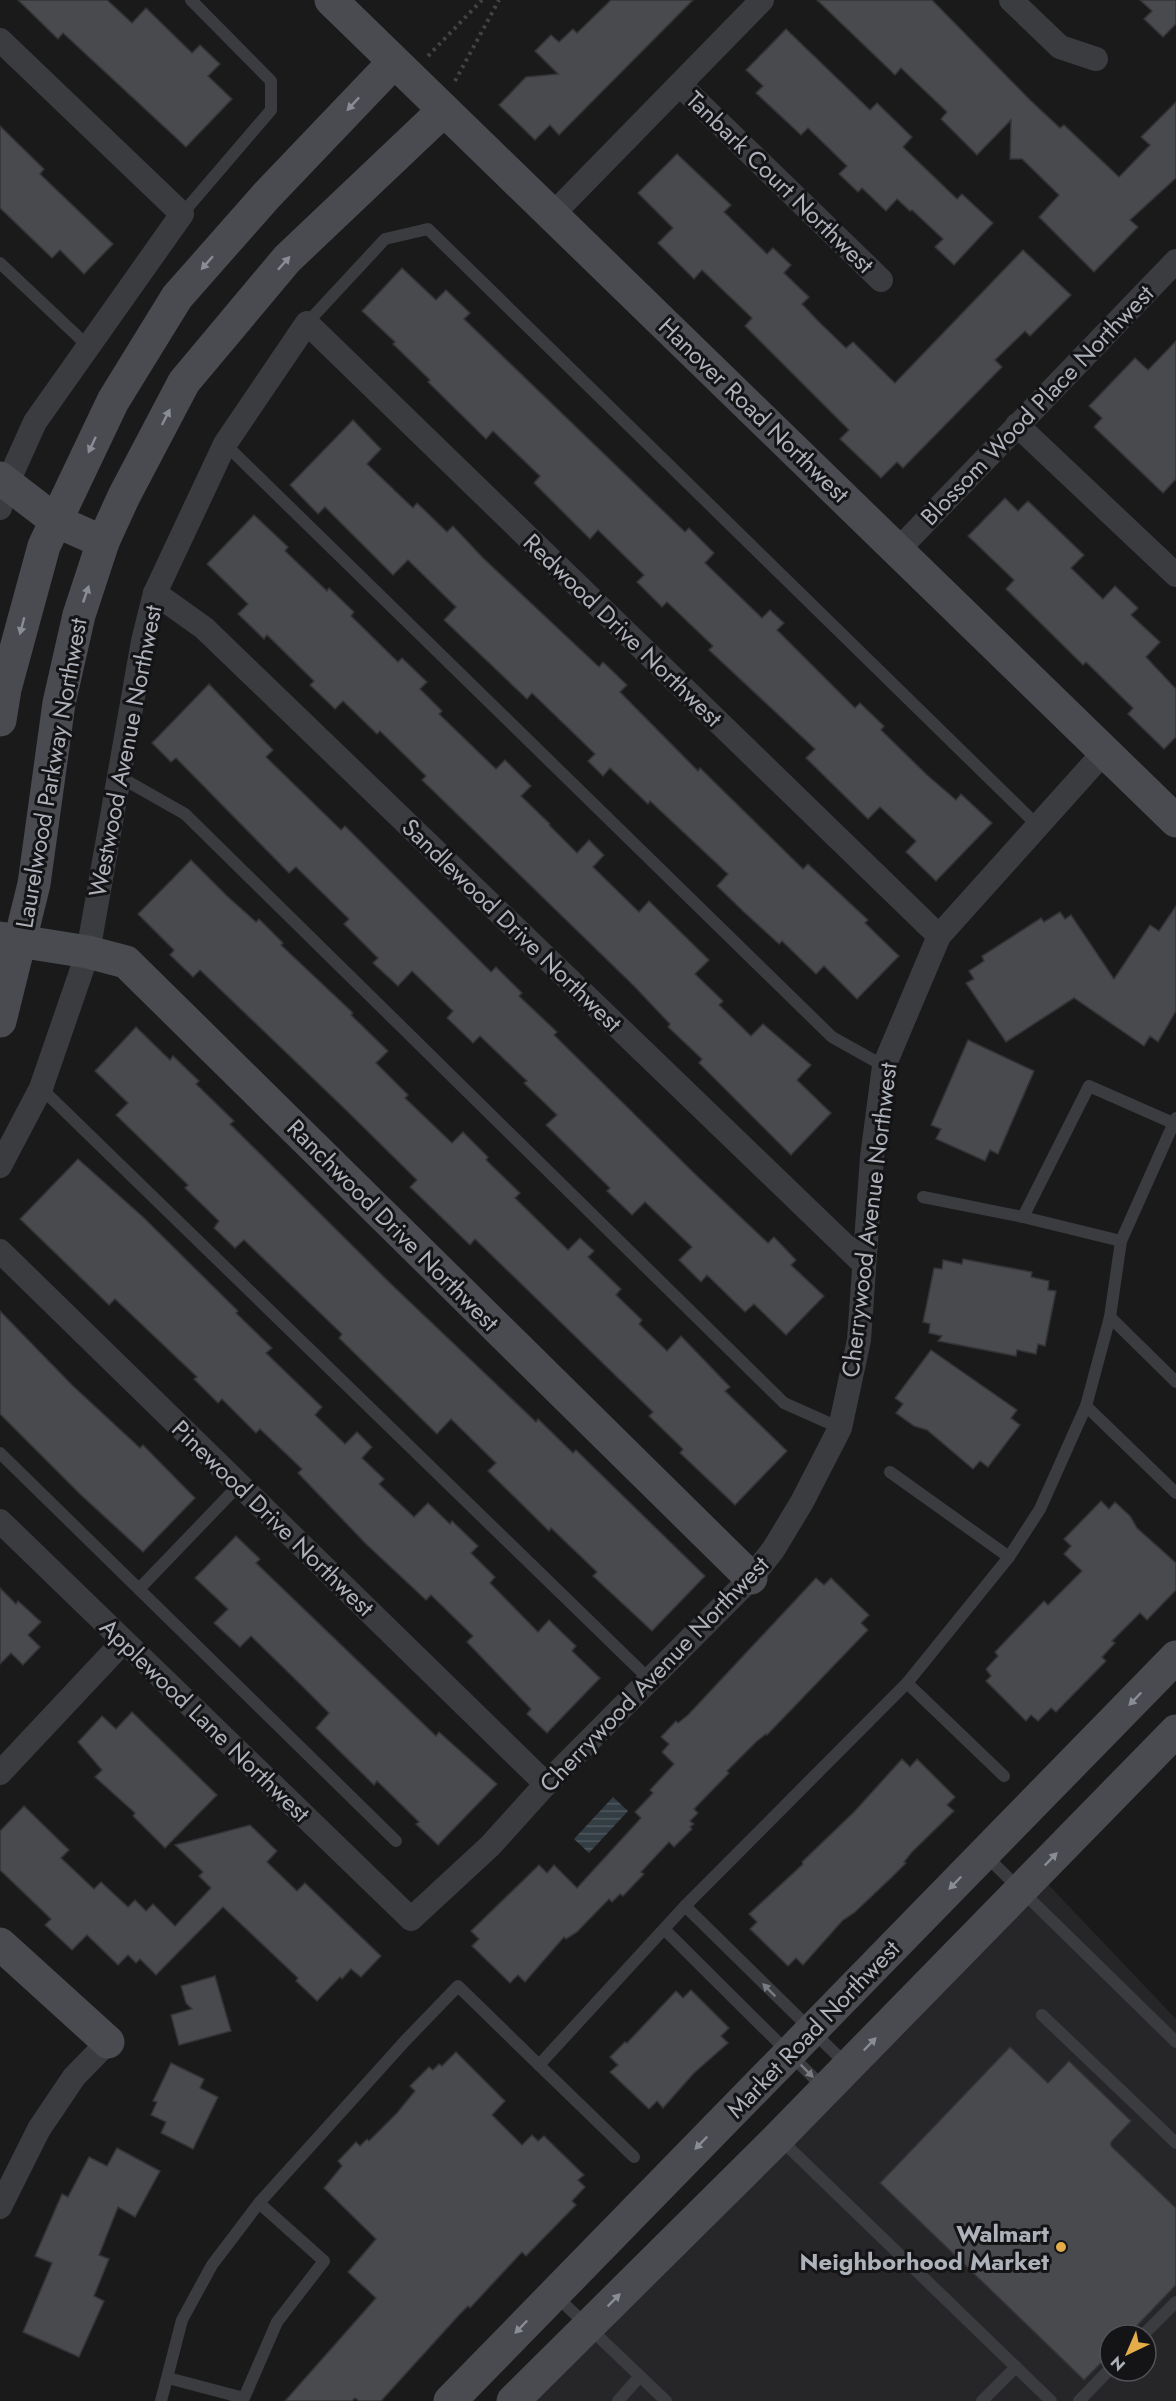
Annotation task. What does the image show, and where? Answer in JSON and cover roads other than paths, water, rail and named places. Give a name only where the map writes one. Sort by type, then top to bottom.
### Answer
[{"type":"street","name":"Hanover Road Northwest","points":[[331,0],[1176,821]]},
{"type":"street","points":[[553,214],[762,0]]},
{"type":"street","points":[[1011,0],[1060,47],[1096,59]]},
{"type":"street","points":[[0,40],[182,214],[35,422],[2,490],[56,521],[104,542]]},
{"type":"street","points":[[0,720],[5,689],[44,546],[113,401],[177,297],[267,195],[401,69]]},
{"type":"street","name":"Tanbark Court Northwest","points":[[680,85],[881,280]]},
{"type":"street","name":"Laurelwood Parkway Northwest","points":[[0,1021],[10,939],[34,884],[59,703],[79,615],[104,542],[124,496],[184,382],[287,259],[444,110]]},
{"type":"street","name":"Blossom Wood Place Northwest","points":[[898,550],[1176,261]]},
{"type":"street","name":"Westwood Avenue Northwest","points":[[0,1166],[41,1088],[88,952],[143,641],[155,593],[225,444],[307,323]]},
{"type":"street","name":"Redwood Drive Northwest","points":[[307,323],[939,936]]},
{"type":"street","points":[[1017,425],[1176,575]]},
{"type":"street","name":"Sandlewood Drive Northwest","points":[[155,593],[204,628],[864,1264]]},
{"type":"street","name":"Cherrywood Avenue Northwest","points":[[411,1919],[490,1846],[546,1785],[752,1578],[773,1551],[802,1502],[840,1428],[859,1340],[872,1157],[884,1066],[939,936],[1105,752]]},
{"type":"street","name":"Ranchwood Drive Northwest","points":[[10,939],[88,952],[126,962],[752,1578]]},
{"type":"street","name":"Pinewood Drive Northwest","points":[[0,1251],[546,1785]]},
{"type":"street","name":"Applewood Lane Northwest","points":[[0,1521],[411,1919]]},
{"type":"street","points":[[0,1773],[123,1642]]},
{"type":"street","name":"Market Road Northwest","points":[[450,2401],[1176,1657]]},
{"type":"street","name":"Market Road Northwest","points":[[513,2401],[779,2137],[1176,1731]]},
{"type":"street","points":[[0,1944],[108,2042],[74,2077],[45,2120],[0,2207]]},
{"type":"lane","points":[[182,214],[271,110],[272,81],[191,0]]},
{"type":"lane","points":[[307,323],[385,239],[428,229],[1038,826]]},
{"type":"lane","points":[[0,263],[89,347]]},
{"type":"lane","points":[[225,444],[832,1037],[884,1066]]},
{"type":"lane","points":[[118,776],[184,814],[784,1403],[840,1428]]},
{"type":"lane","points":[[539,2065],[685,1906],[907,1683],[1009,1557],[1040,1509],[1086,1406],[1110,1317],[1121,1241],[1174,1121],[1089,1086],[1023,1217]]},
{"type":"lane","points":[[41,1088],[650,1680]]},
{"type":"lane","points":[[923,1197],[1023,1217],[1121,1241]]},
{"type":"lane","points":[[1110,1317],[1176,1382]]},
{"type":"lane","points":[[1086,1406],[1176,1493]]},
{"type":"lane","points":[[0,1453],[396,1841]]},
{"type":"lane","points":[[890,1472],[1009,1557]]},
{"type":"lane","points":[[139,1589],[239,1485]]},
{"type":"lane","points":[[907,1683],[1004,1776]]},
{"type":"lane","points":[[984,1854],[1176,2042]]},
{"type":"lane","points":[[685,1906],[800,2042],[837,2078]]},
{"type":"lane","points":[[664,1929],[800,2042],[837,2078]]},
{"type":"lane","points":[[161,2401],[183,2319],[212,2265],[259,2203],[405,2041],[458,1986],[634,2157]]},
{"type":"lane","points":[[1042,2015],[1176,2143]]},
{"type":"lane","points":[[779,2137],[1051,2401]]},
{"type":"lane","points":[[168,2378],[244,2398],[277,2322],[324,2261],[259,2203]]},
{"type":"lane","points":[[554,2294],[666,2401]]},
{"type":"lane","points":[[1155,2323],[1176,2302]]},
{"type":"lane","points":[[982,2401],[1016,2367]]},
{"type":"lane","points":[[618,2401],[640,2376]]},
{"type":"lane","points":[[1079,2401],[1098,2381]]},
{"type":"place","name":"Walmart Neighborhood Market","points":[[1061,2247]]}]
